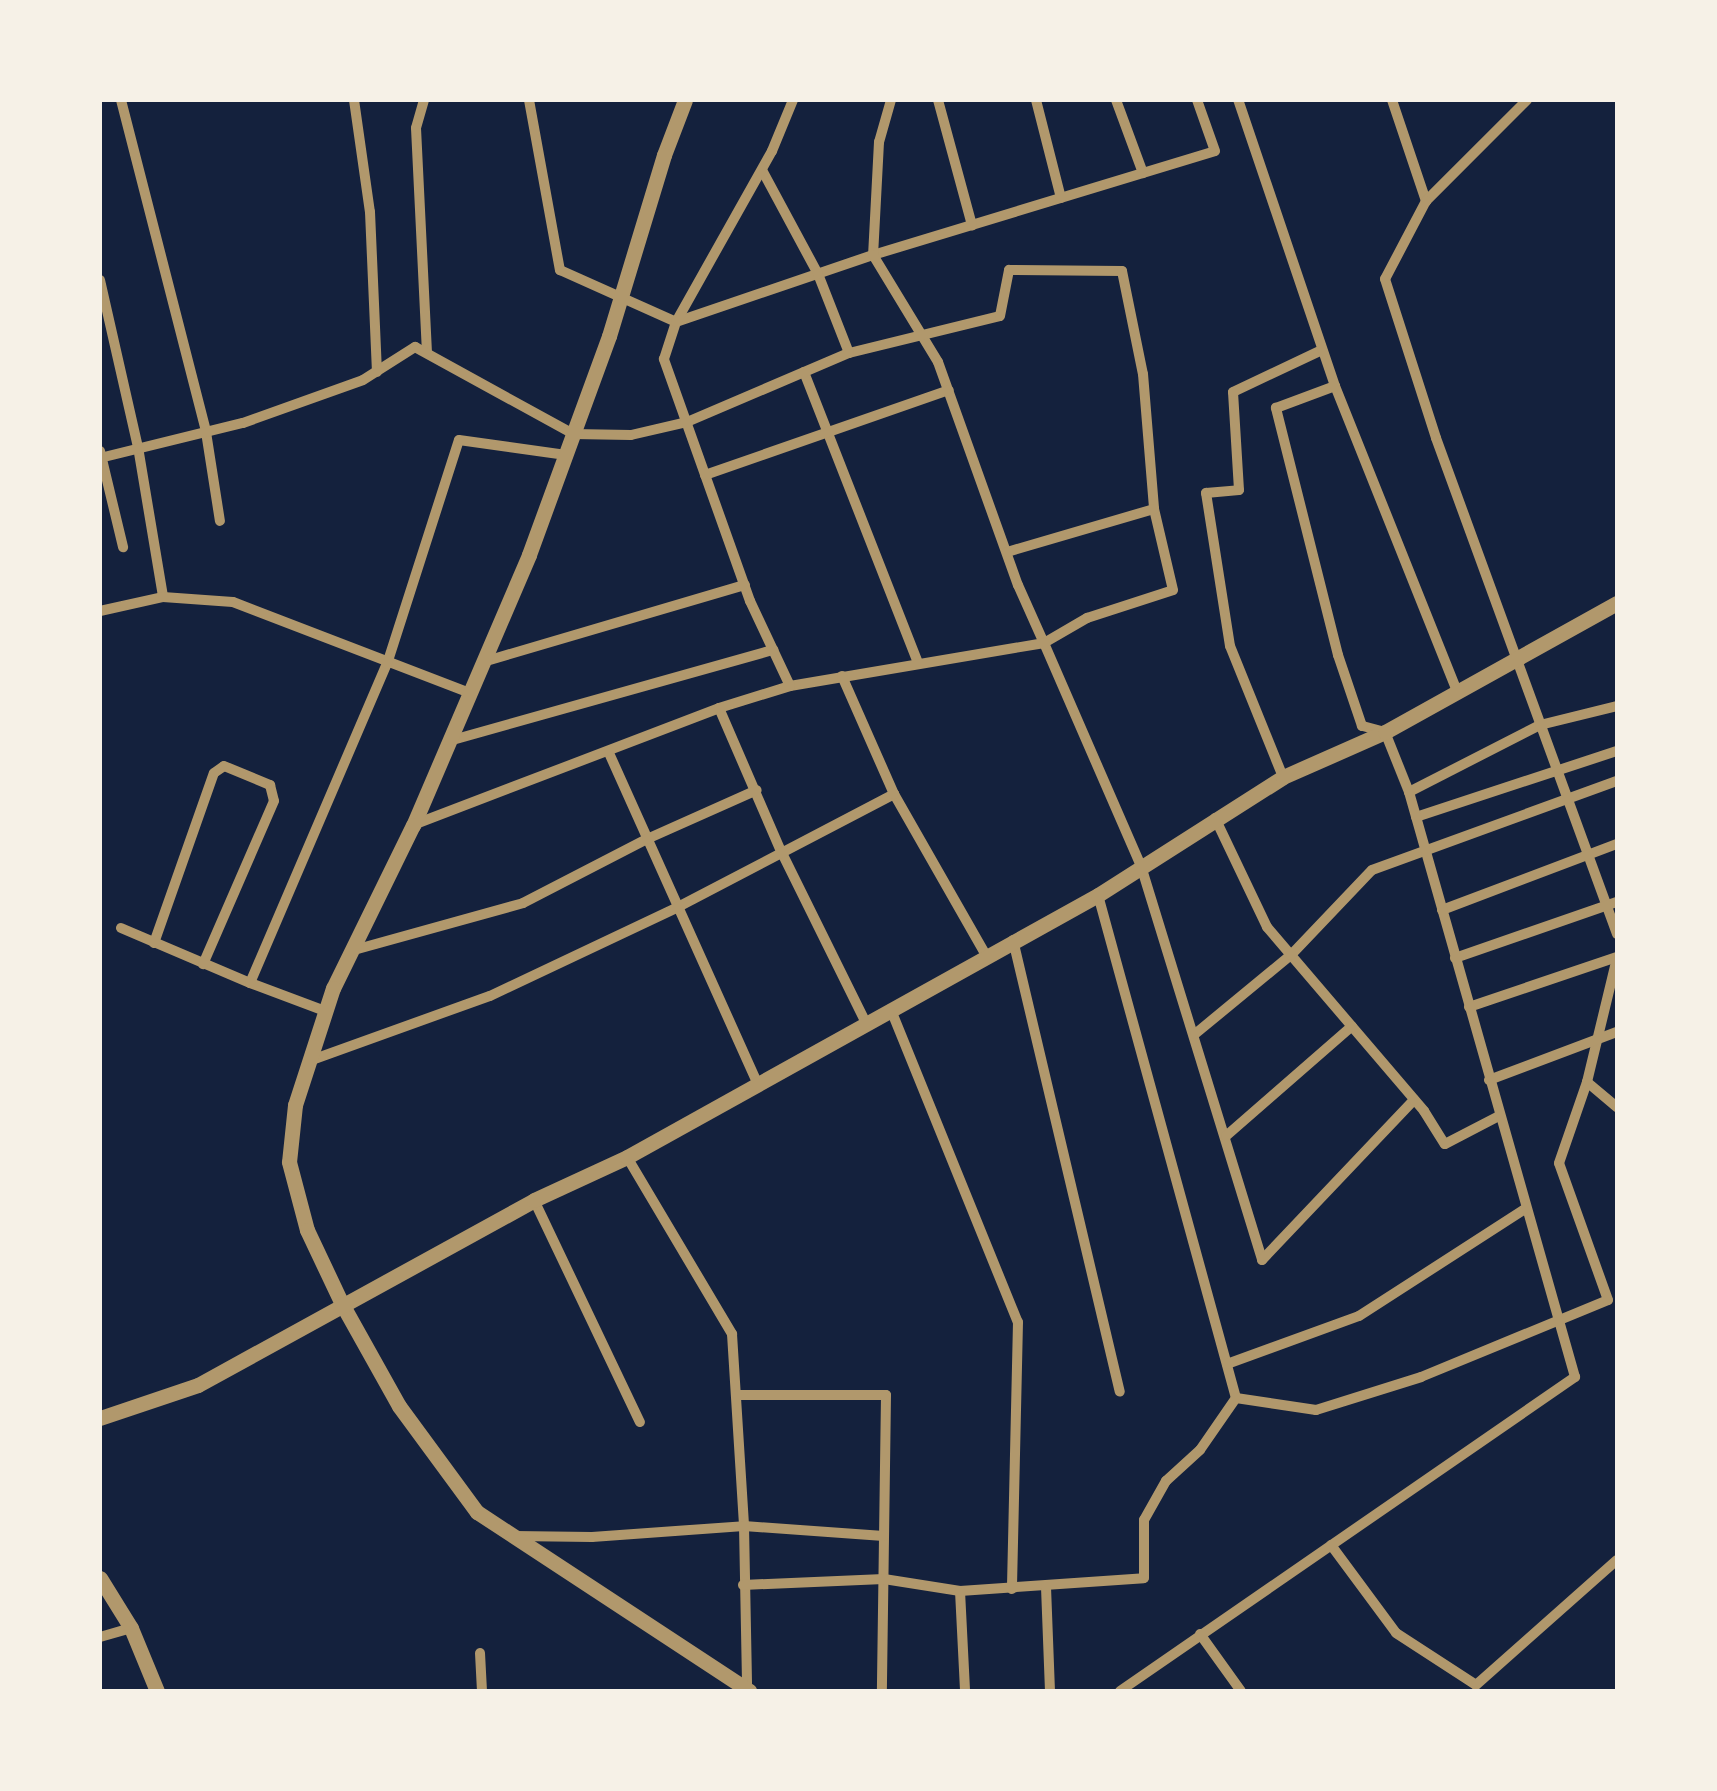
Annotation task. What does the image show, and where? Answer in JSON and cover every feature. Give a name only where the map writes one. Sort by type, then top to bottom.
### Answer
[{"type":"street","points":[[122,100],[206,432],[220,521]]},
{"type":"street","points":[[354,100],[370,212],[377,372]]},
{"type":"street","points":[[424,100],[416,128],[427,353]]},
{"type":"street","points":[[529,100],[560,270],[676,322],[873,255],[1215,151],[1197,100]]},
{"type":"street","points":[[627,1157],[732,1334],[749,1690],[729,1686],[477,1512],[399,1406],[342,1304],[306,1230],[290,1162],[295,1104],[325,1011],[413,825],[566,455],[685,100]]},
{"type":"street","points":[[790,686],[744,585],[664,359],[676,322],[762,170],[792,100]]},
{"type":"street","points":[[891,100],[879,142],[873,255],[920,333],[948,390],[1007,552],[1141,866],[1262,1260],[1414,1100]]},
{"type":"street","points":[[938,100],[972,225]]},
{"type":"street","points":[[1036,100],[1062,198]]},
{"type":"street","points":[[1116,100],[1143,173]]},
{"type":"street","points":[[1238,100],[1335,386],[1458,693]]},
{"type":"street","points":[[1392,100],[1426,201]]},
{"type":"street","points":[[1522,102],[1426,201],[1385,279],[1436,438],[1515,660],[1588,854],[1612,904],[1617,934]]},
{"type":"street","points":[[762,170],[818,274],[849,353]]},
{"type":"street","points":[[123,547],[101,455],[260,417],[377,372],[415,347],[573,434],[631,435],[687,422],[849,353],[1000,316],[1009,270],[1122,271],[1144,374],[1154,510],[1173,590],[1087,618],[1044,643],[790,686],[719,708],[413,825]]},
{"type":"street","points":[[100,280],[138,447],[163,598]]},
{"type":"street","points":[[100,338],[113,333]]},
{"type":"street","points":[[1282,777],[1230,646],[1206,493],[1239,490],[1233,392],[1322,350]]},
{"type":"street","points":[[804,372],[918,663]]},
{"type":"street","points":[[1335,386],[1276,408],[1338,655],[1362,726],[1385,732]]},
{"type":"street","points":[[705,475],[948,390]]},
{"type":"street","points":[[250,982],[386,664],[459,440],[566,455]]},
{"type":"street","points":[[1007,552],[1154,510]]},
{"type":"street","points":[[483,662],[744,585]]},
{"type":"street","points":[[100,612],[163,598],[233,602],[386,664],[468,692]]},
{"type":"street","points":[[100,1418],[198,1385],[534,1200],[627,1157],[1013,939],[1098,896],[1282,777],[1385,732],[1617,603]]},
{"type":"street","points":[[449,740],[773,650]]},
{"type":"street","points":[[842,676],[894,794],[987,957]]},
{"type":"street","points":[[1409,792],[1540,726],[1617,706]]},
{"type":"street","points":[[719,708],[781,851],[866,1023]]},
{"type":"street","points":[[1120,1691],[1574,1377],[1409,792],[1385,732]]},
{"type":"street","points":[[1416,817],[1617,750]]},
{"type":"street","points":[[609,753],[758,1085]]},
{"type":"street","points":[[154,944],[214,773],[224,766],[270,785],[274,802],[203,964]]},
{"type":"street","points":[[1195,1034],[1291,955],[1372,870],[1617,781]]},
{"type":"street","points":[[354,950],[524,903],[647,839],[757,790]]},
{"type":"street","points":[[308,1062],[490,996],[678,908],[894,794]]},
{"type":"street","points":[[1215,817],[1267,927],[1414,1100],[1445,1144],[1500,1116]]},
{"type":"street","points":[[1442,910],[1617,844]]},
{"type":"street","points":[[744,1584],[884,1578],[960,1590],[1046,1588],[1144,1578],[1144,1520],[1166,1480],[1200,1450],[1236,1398],[1098,896]]},
{"type":"street","points":[[1455,958],[1612,904]]},
{"type":"street","points":[[121,928],[325,1011]]},
{"type":"street","points":[[1013,939],[1120,1392]]},
{"type":"street","points":[[1236,1398],[1316,1410],[1559,1324],[1613,1300],[1559,1162],[1600,1038],[1617,958]]},
{"type":"street","points":[[1470,1007],[1617,958]]},
{"type":"street","points":[[891,1010],[1018,1322],[1012,1589]]},
{"type":"street","points":[[1226,1136],[1352,1026]]},
{"type":"street","points":[[1489,1080],[1617,1032]]},
{"type":"street","points":[[1587,1082],[1617,1107]]},
{"type":"street","points":[[534,1200],[640,1422]]},
{"type":"street","points":[[1227,1364],[1360,1316],[1525,1209]]},
{"type":"street","points":[[736,1395],[886,1395],[882,1691]]},
{"type":"street","points":[[514,1536],[592,1537],[744,1526],[884,1536]]},
{"type":"street","points":[[1331,1545],[1396,1634],[1476,1685],[1616,1562]]},
{"type":"street","points":[[100,1578],[131,1628],[157,1691]]},
{"type":"street","points":[[1046,1588],[1050,1691]]},
{"type":"street","points":[[960,1590],[965,1691]]},
{"type":"street","points":[[100,1638],[131,1628]]},
{"type":"street","points":[[1200,1634],[1241,1691]]},
{"type":"street","points":[[480,1653],[482,1691]]}]
